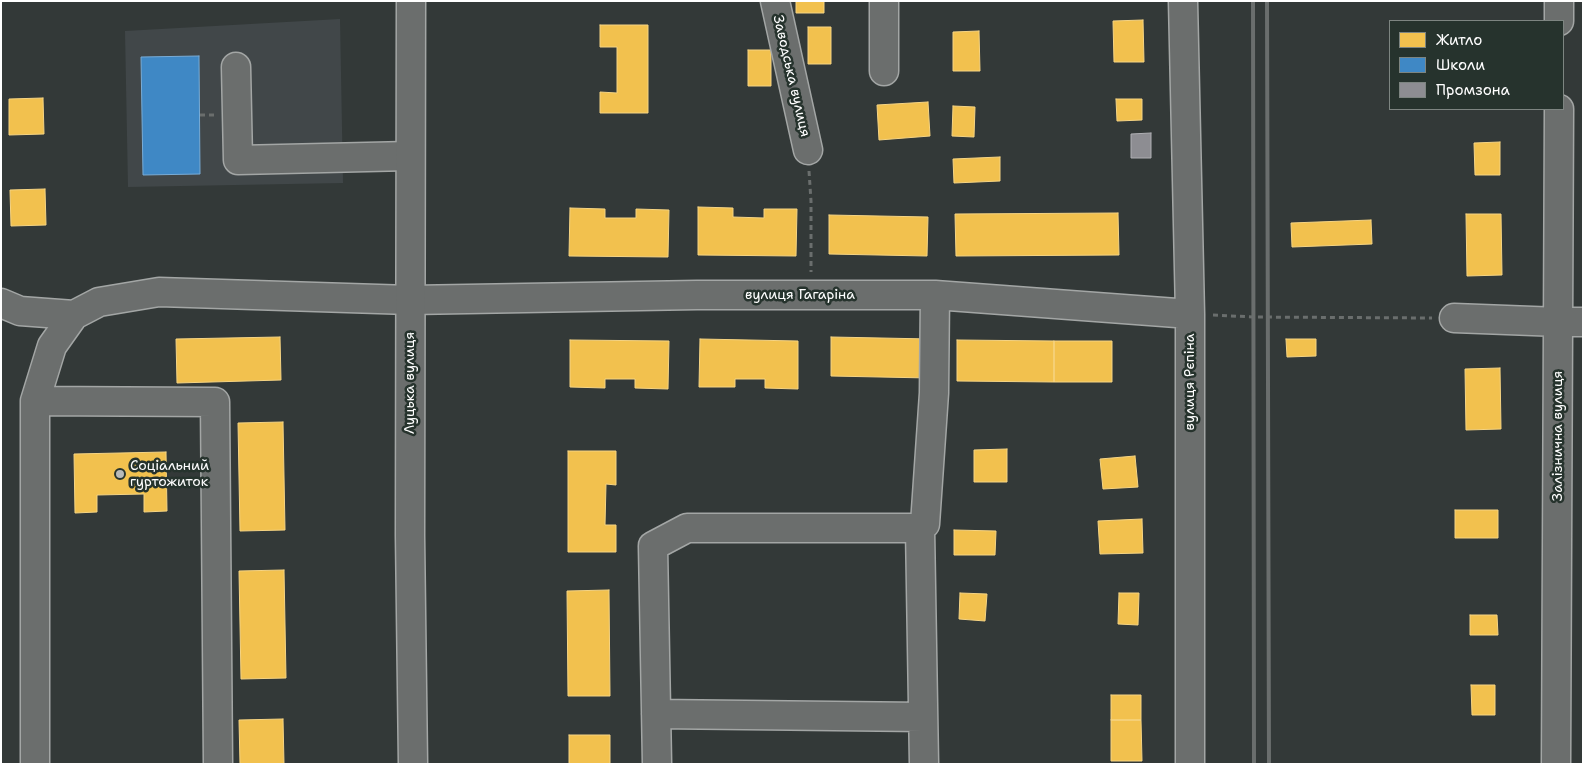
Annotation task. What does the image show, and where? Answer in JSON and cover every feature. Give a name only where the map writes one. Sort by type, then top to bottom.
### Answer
[{"type":"street","name":"Луцька вулиця","points":[[411,1],[410,535],[413,764]]},
{"type":"street","name":"Заводська вулиця","points":[[774,1],[808,150]]},
{"type":"street","points":[[884,1],[884,71]]},
{"type":"street","name":"вулиця Рєпіна","points":[[1183,1],[1190,314],[1190,764]]},
{"type":"street","points":[[1559,1],[1559,20]]},
{"type":"street","points":[[236,67],[238,160],[410,156]]},
{"type":"street","name":"Залізнична вулиця","points":[[1556,764],[1571,322],[1559,110]]},
{"type":"street","name":"вулиця Гагаріна","points":[[74,315],[99,302],[159,292],[410,300],[697,295],[935,295],[1190,314]]},
{"type":"street","points":[[924,764],[920,528],[924,524],[934,393],[935,295]]},
{"type":"street","points":[[1,303],[20,311],[74,315]]},
{"type":"street","points":[[36,764],[35,402],[52,346],[74,315]]},
{"type":"street","points":[[1454,318],[1571,322]]},
{"type":"street","points":[[35,402],[215,402],[218,764]]},
{"type":"street","points":[[657,764],[653,546],[687,528],[920,528]]},
{"type":"street","points":[[656,714],[924,717]]},
{"type":"path","points":[[808,150],[811,201],[811,296]]},
{"type":"path","points":[[1190,314],[1261,317],[1454,318]]},
{"type":"shaded area","points":[[340,19],[343,183],[128,187],[125,31]]},
{"type":"building: Житло","points":[[796,1],[824,1],[824,13],[796,13]]},
{"type":"building: Житло","points":[[1143,20],[1144,62],[1114,62],[1113,21]]},
{"type":"building: Житло","points":[[600,25],[648,25],[648,113],[600,113],[600,92],[617,93],[617,47],[600,47]]},
{"type":"building: Житло","points":[[808,27],[831,27],[831,64],[808,64]]},
{"type":"building: Житло","points":[[979,31],[980,71],[953,71],[953,32]]},
{"type":"building: Житло","points":[[748,50],[771,50],[771,86],[748,86]]},
{"type":"building: Житло","points":[[43,98],[44,134],[9,135],[9,99]]},
{"type":"building: Житло","points":[[1116,99],[1142,99],[1142,120],[1117,121]]},
{"type":"building: Житло","points":[[928,102],[930,136],[879,140],[877,105]]},
{"type":"building: Житло","points":[[953,106],[975,107],[974,137],[952,136]]},
{"type":"building: Житло","points":[[1500,142],[1500,175],[1475,175],[1474,143]]},
{"type":"building: Житло","points":[[1000,157],[1000,181],[954,183],[953,159]]},
{"type":"building: Житло","points":[[45,189],[46,225],[11,226],[10,190]]},
{"type":"building: Житло","points":[[698,207],[733,208],[733,217],[764,218],[764,209],[797,209],[796,256],[698,255]]},
{"type":"building: Житло","points":[[570,208],[605,209],[605,218],[636,218],[636,209],[669,210],[668,257],[569,256]]},
{"type":"building: Житло","points":[[1118,213],[1119,255],[956,256],[955,214]]},
{"type":"building: Житло","points":[[1466,214],[1501,214],[1502,275],[1467,276]]},
{"type":"building: Житло","points":[[829,215],[928,217],[927,256],[829,254]]},
{"type":"building: Житло","points":[[1371,220],[1372,244],[1292,247],[1291,223]]},
{"type":"building: Житло","points":[[280,337],[281,380],[177,383],[176,339]]},
{"type":"building: Житло","points":[[831,337],[930,339],[929,378],[831,376]]},
{"type":"building: Житло","points":[[700,339],[798,341],[798,389],[765,388],[765,379],[735,379],[735,387],[699,387]]},
{"type":"building: Житло","points":[[1286,339],[1316,339],[1316,356],[1287,357]]},
{"type":"building: Житло","points":[[570,340],[669,341],[668,389],[635,388],[635,379],[605,379],[605,388],[570,387]]},
{"type":"building: Житло","points":[[957,340],[1054,341],[1054,382],[957,381]]},
{"type":"building: Житло","points":[[1054,341],[1112,341],[1112,382],[1054,382]]},
{"type":"building: Житло","points":[[1500,368],[1501,429],[1466,430],[1465,369]]},
{"type":"building: Житло","points":[[283,422],[285,530],[240,531],[238,423]]},
{"type":"building: Житло","points":[[1007,449],[1007,482],[974,482],[974,450]]},
{"type":"building: Житло","points":[[568,451],[616,451],[616,485],[606,484],[605,525],[616,525],[616,552],[568,552]]},
{"type":"building: Житло","name":"Соціальний гуртожиток","points":[[166,452],[167,511],[144,512],[144,494],[97,495],[97,512],[75,513],[74,454]]},
{"type":"building: Житло","points":[[1135,456],[1138,487],[1103,489],[1100,459]]},
{"type":"building: Житло","points":[[1455,510],[1498,510],[1498,538],[1455,538]]},
{"type":"building: Житло","points":[[1142,519],[1143,553],[1100,554],[1098,521]]},
{"type":"building: Житло","points":[[954,530],[996,531],[995,555],[954,555]]},
{"type":"building: Житло","points":[[284,570],[286,678],[241,679],[239,571]]},
{"type":"building: Житло","points":[[609,590],[610,696],[568,696],[567,591]]},
{"type":"building: Житло","points":[[960,593],[987,594],[985,621],[959,619]]},
{"type":"building: Житло","points":[[1119,593],[1139,593],[1138,625],[1118,624]]},
{"type":"building: Житло","points":[[1470,615],[1497,615],[1498,635],[1470,635]]},
{"type":"building: Житло","points":[[1471,685],[1495,685],[1495,715],[1472,715]]},
{"type":"building: Житло","points":[[1111,695],[1141,695],[1141,720],[1111,720]]},
{"type":"building: Житло","points":[[283,719],[284,764],[240,764],[239,720]]},
{"type":"building: Житло","points":[[1111,720],[1141,720],[1142,761],[1111,761]]},
{"type":"building: Житло","points":[[569,735],[610,735],[610,764],[569,764]]},
{"type":"building: Школи","points":[[199,56],[200,174],[143,175],[141,57]]},
{"type":"building: Промзона","points":[[1151,133],[1151,158],[1131,158],[1131,134]]},
{"type":"railway","points":[[1253,1],[1254,764]]},
{"type":"railway","points":[[1267,1],[1269,764]]},
{"type":"place","name":"Соціальний гуртожиток","points":[[120,474]]}]
